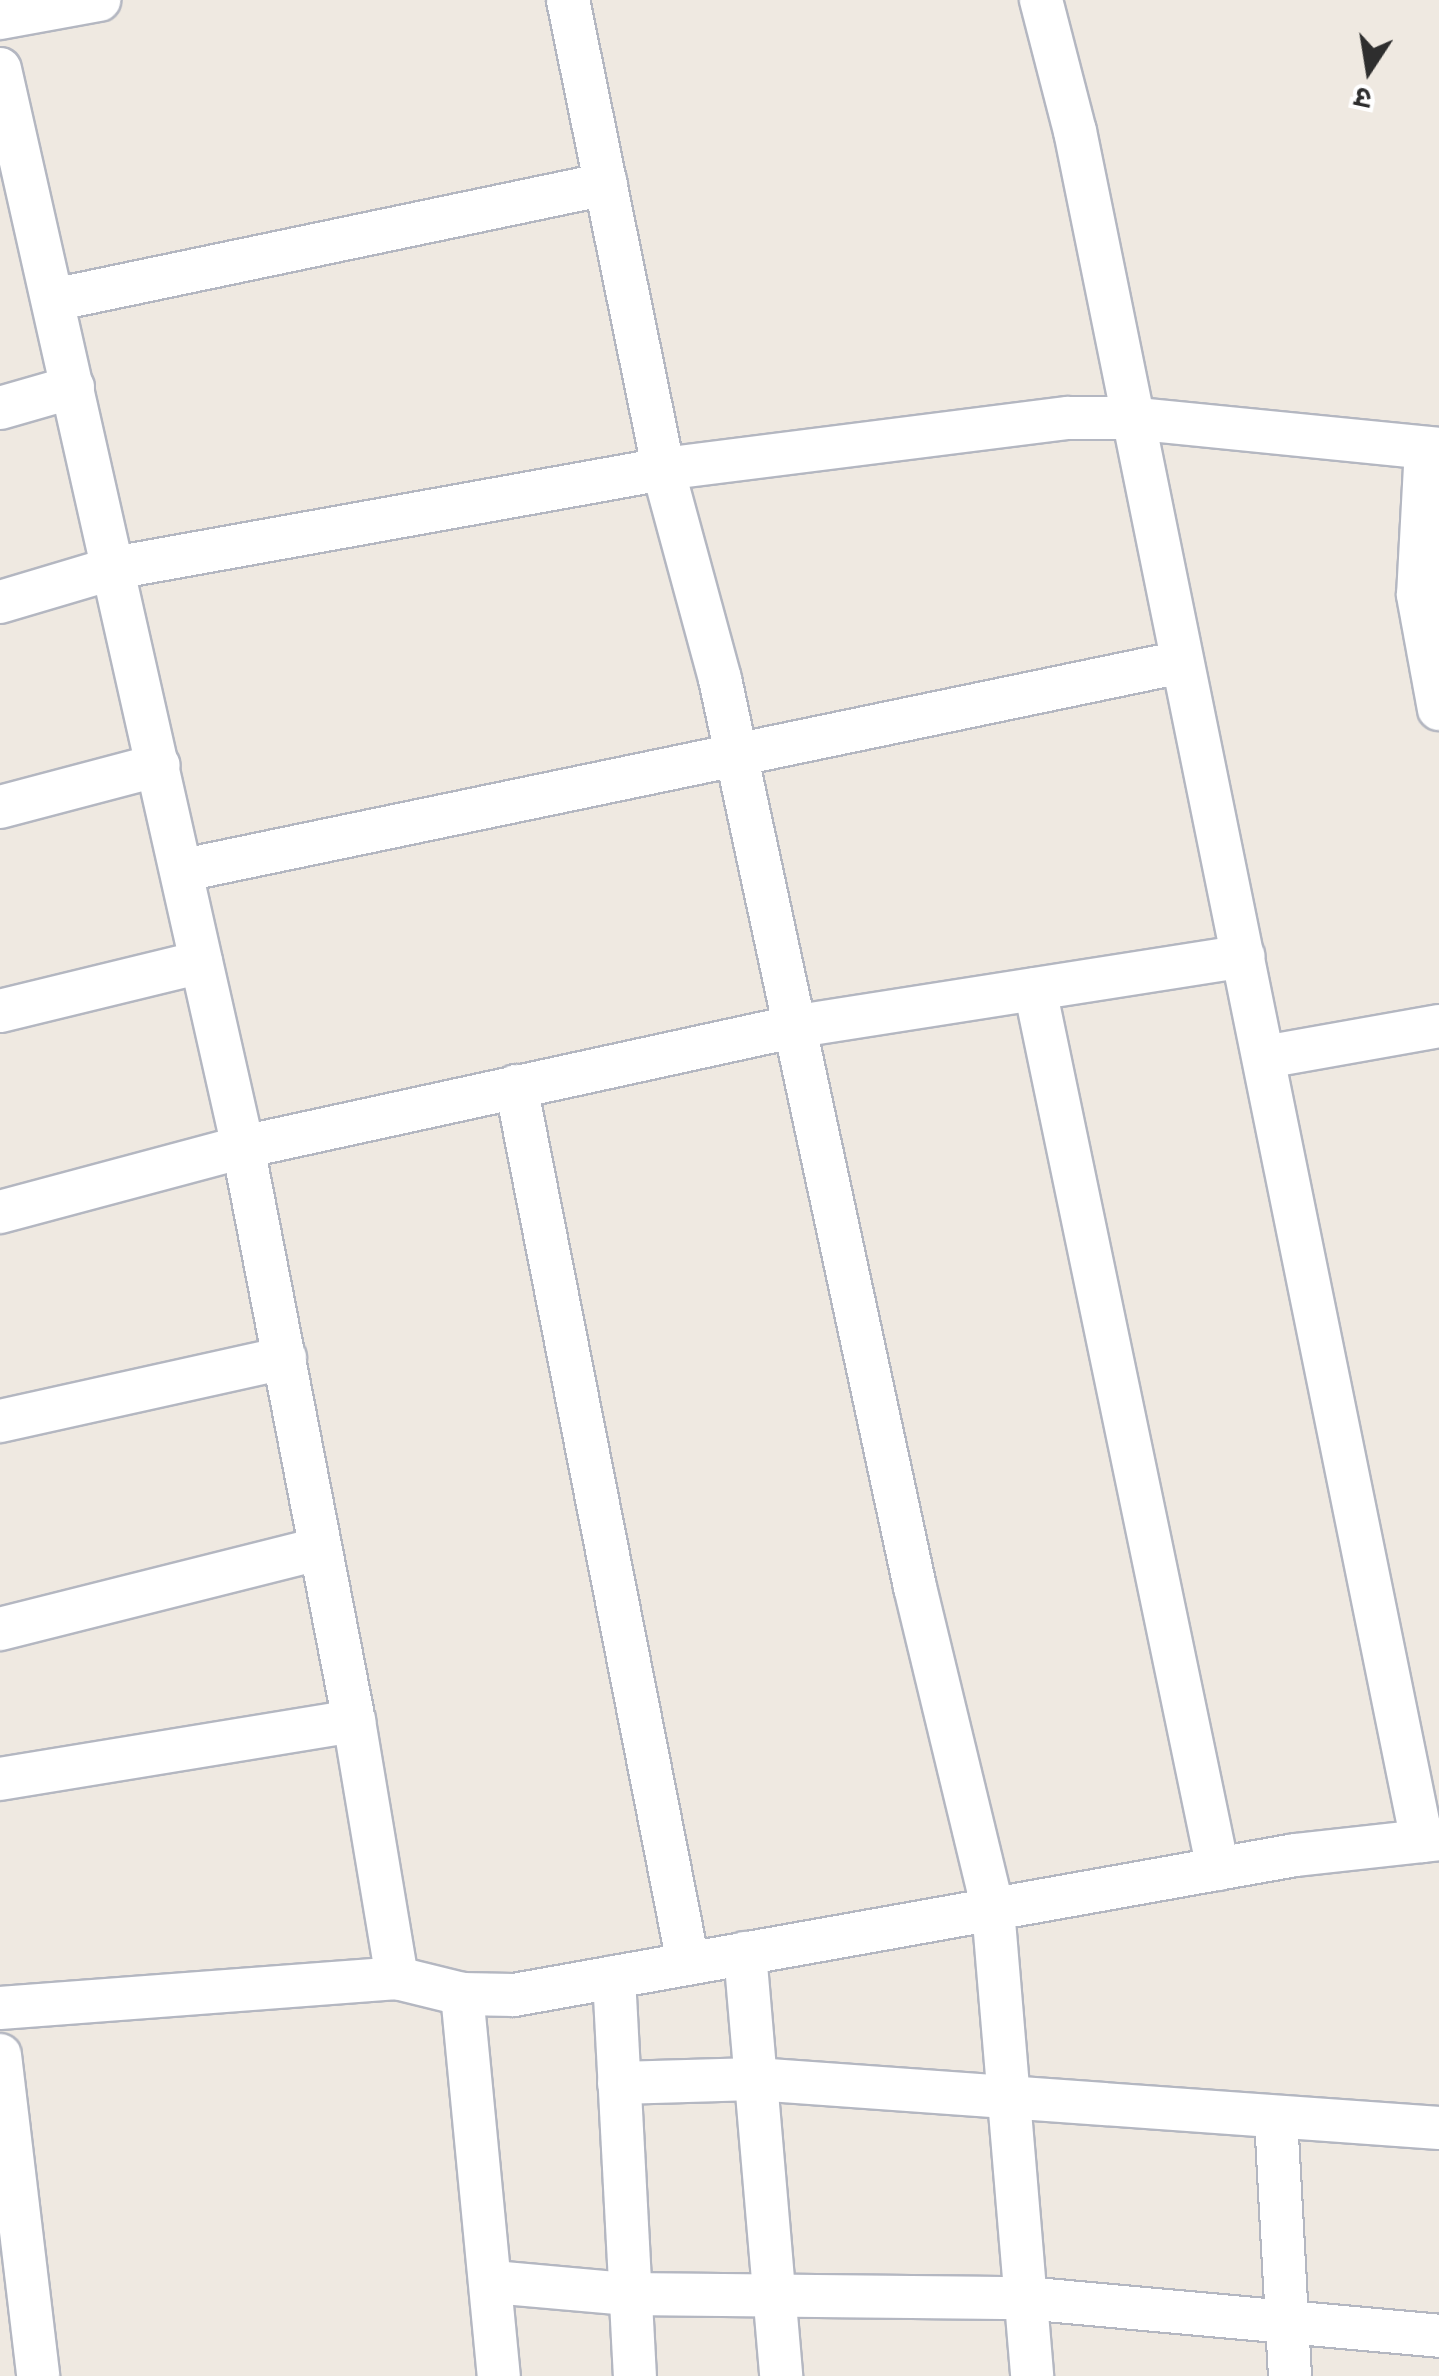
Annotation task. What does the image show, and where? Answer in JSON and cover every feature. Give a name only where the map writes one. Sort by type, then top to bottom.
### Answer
[{"type":"street","points":[[0,18],[98,0]]},
{"type":"street","points":[[568,0],[663,469],[735,752],[792,1027],[993,1909],[1032,2376]]},
{"type":"street","points":[[0,2008],[397,1978],[462,1994],[514,1996],[1218,1869],[1430,1840],[1129,418],[1076,132],[1040,0]]},
{"type":"street","points":[[0,69],[184,870],[243,1147],[354,1721],[397,1978]]},
{"type":"street","points":[[53,300],[606,184]]},
{"type":"street","points":[[0,408],[73,386]]},
{"type":"street","points":[[0,602],[114,568],[663,469],[1068,418],[1129,418],[1432,449],[1418,595],[1439,709]]},
{"type":"street","points":[[184,870],[1181,662]]},
{"type":"street","points":[[0,807],[160,765]]},
{"type":"street","points":[[0,1212],[243,1147],[792,1027],[1243,956]]},
{"type":"street","points":[[0,1011],[201,962]]},
{"type":"street","points":[[1034,988],[1218,1869]]},
{"type":"street","points":[[1265,1058],[1439,1026]]},
{"type":"street","points":[[516,1086],[688,1963]]},
{"type":"street","points":[[0,1422],[285,1358]]},
{"type":"street","points":[[0,1629],[318,1548]]},
{"type":"street","points":[[0,1779],[354,1721]]},
{"type":"street","points":[[745,1953],[781,2376]]},
{"type":"street","points":[[614,1977],[635,2376]]},
{"type":"street","points":[[462,1994],[494,2282],[499,2376]]},
{"type":"street","points":[[0,2055],[14,2261],[38,2376]]},
{"type":"street","points":[[618,2082],[755,2080],[1439,2128]]},
{"type":"street","points":[[1276,2118],[1290,2376]]},
{"type":"street","points":[[494,2282],[628,2294],[1024,2298],[1439,2336]]}]
